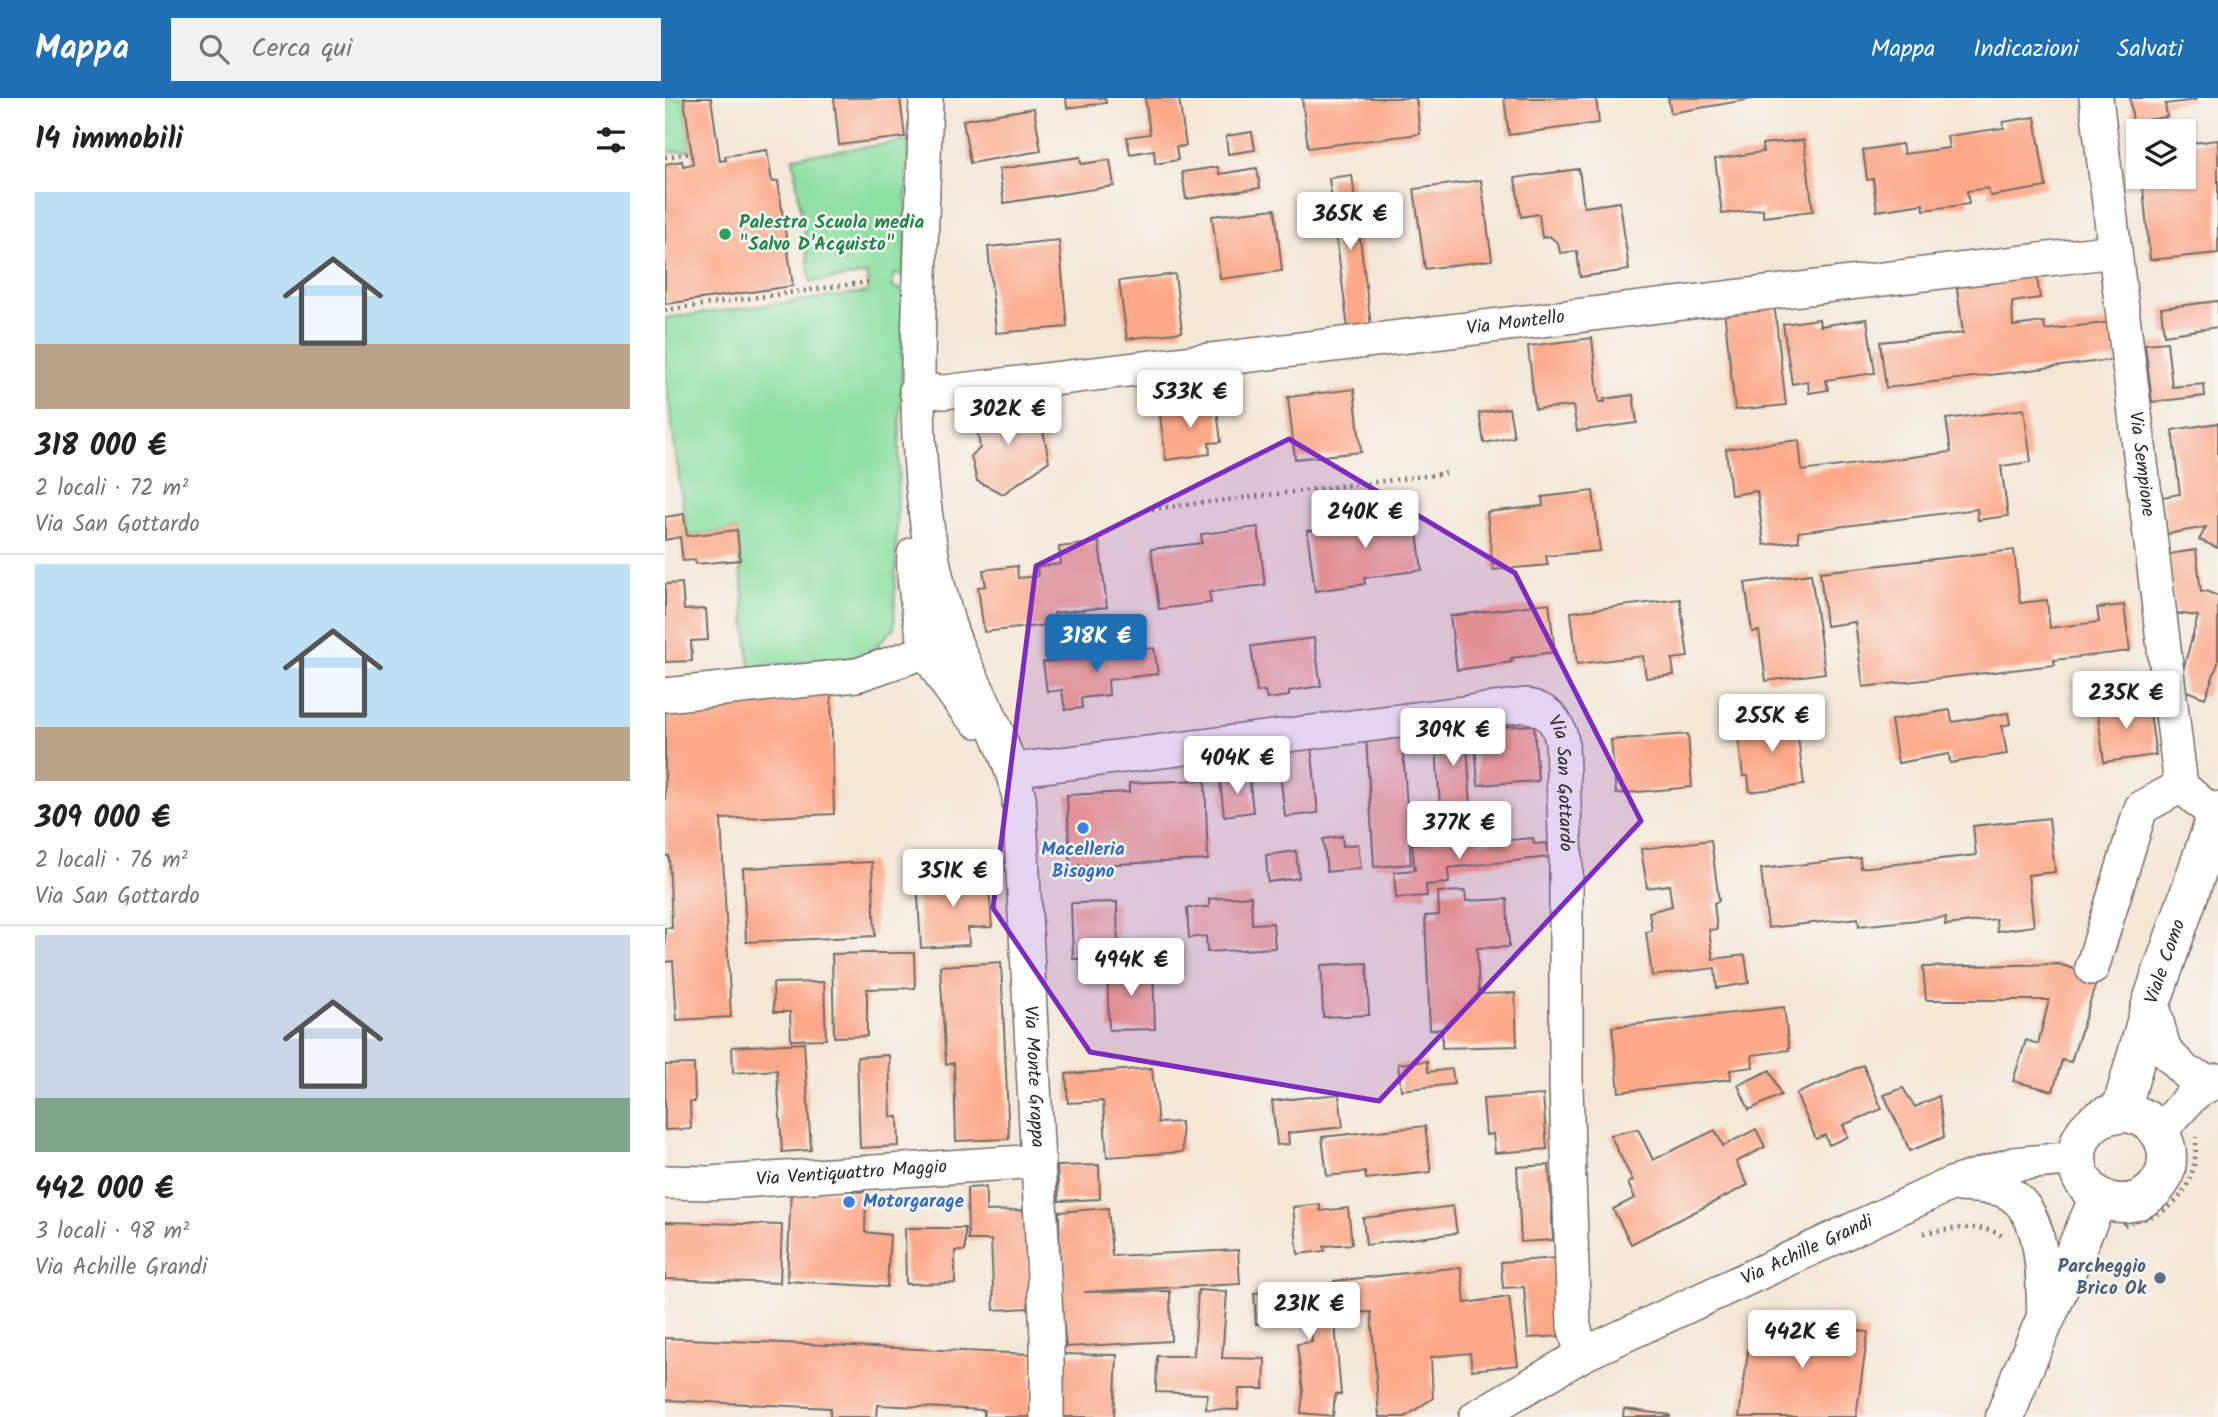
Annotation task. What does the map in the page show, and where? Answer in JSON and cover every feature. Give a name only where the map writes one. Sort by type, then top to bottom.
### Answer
[{"type":"main road","name":"Viale Como","points":[[2120,1114],[2152,1001],[2217,814]]},
{"type":"main road","points":[[2134,1115],[2148,1121],[2159,1132],[2166,1146],[2164,1176],[2155,1189],[2143,1198],[2129,1203],[2113,1202],[2099,1196],[2084,1181],[2077,1158],[2086,1132],[2096,1123],[2107,1116],[2134,1115]]},
{"type":"main road","points":[[2005,1417],[2019,1377],[2099,1196]]},
{"type":"street","points":[[926,98],[916,390],[920,482],[913,559],[919,605],[941,646],[947,682],[973,717],[1007,755]]},
{"type":"street","name":"Via Sempione","points":[[2096,98],[2181,786]]},
{"type":"street","name":"Via Montello","points":[[916,390],[958,391],[2115,251]]},
{"type":"street","points":[[665,695],[857,675],[941,646]]},
{"type":"street","name":"Via San Gottardo","points":[[1007,755],[1525,705],[1539,708],[1550,715],[1559,726],[1562,742],[1566,864],[1566,1087],[1574,1326],[1582,1355]]},
{"type":"street","name":"Via Monte Grappa","points":[[1007,755],[1019,797],[1047,1336],[1047,1417]]},
{"type":"street","points":[[2092,968],[2141,808],[2181,786],[2217,814]]},
{"type":"street","points":[[2152,1001],[2164,1050],[2187,1073],[2215,1082]]},
{"type":"street","points":[[2159,1132],[2196,1092],[2215,1082]]},
{"type":"street","name":"Via Achille Grandi","points":[[1476,1417],[1582,1355],[1951,1184],[2014,1164],[2077,1158]]},
{"type":"street","name":"Via Ventiquattro Maggio","points":[[665,1182],[710,1182],[1039,1161]]},
{"type":"street","points":[[1951,1184],[2000,1189],[2024,1206],[2039,1237],[2043,1322]]},
{"type":"path","points":[[665,157],[691,153]]},
{"type":"path","points":[[665,310],[868,282]]},
{"type":"path","points":[[1151,509],[1450,474]]},
{"type":"path","points":[[2117,1230],[2126,1223],[2156,1215],[2176,1201],[2191,1180],[2196,1133]]},
{"type":"path","points":[[1921,1234],[1966,1227],[1999,1233],[2008,1242]]},
{"type":"highlighted area","points":[[1289,439],[1515,573],[1641,821],[1379,1101],[1090,1052],[993,908],[1036,566]]},
{"type":"green space","points":[[665,98],[684,98],[691,150],[665,153]]},
{"type":"green space","points":[[908,141],[904,275],[893,274],[893,288],[904,289],[894,628],[867,656],[750,668],[737,530],[687,536],[665,374],[665,318],[868,292],[868,274],[811,282],[793,157]]},
{"type":"building","name":"Palestra Scuola media \"Salvo D'Acquisto\"","points":[[684,98],[711,98],[720,161],[726,160],[725,156],[767,150],[772,182],[778,181],[793,286],[665,304],[665,164],[682,161],[683,166],[693,164]]},
{"type":"building","points":[[834,98],[900,98],[905,137],[839,145]]},
{"type":"building","points":[[1066,98],[1105,98],[1106,103],[1067,108]]},
{"type":"building","points":[[1145,98],[1179,98],[1186,146],[1176,147],[1178,160],[1155,164],[1154,150],[1130,154],[1127,137],[1150,134]]},
{"type":"building","points":[[1302,98],[1416,98],[1420,134],[1308,148]]},
{"type":"building","points":[[1504,98],[1596,98],[1599,123],[1509,135]]},
{"type":"building","points":[[1668,98],[1752,98],[1752,99],[1671,113]]},
{"type":"building","points":[[2130,98],[2195,98],[2165,104],[2167,117],[2133,119]]},
{"type":"building","points":[[1034,108],[1041,151],[970,163],[963,120]]},
{"type":"building","points":[[2035,117],[2046,187],[1990,196],[1988,188],[1967,191],[1969,204],[1924,210],[1923,204],[1877,211],[1873,179],[1867,180],[1863,150],[1902,144],[1904,154],[1949,148],[1947,136],[2004,128],[2003,122]]},
{"type":"building","points":[[1252,132],[1255,150],[1228,154],[1226,136]]},
{"type":"building","points":[[1804,140],[1813,211],[1763,217],[1763,209],[1722,214],[1715,159],[1763,152],[1762,144]]},
{"type":"building","points":[[2218,140],[2218,253],[2150,260],[2143,189],[2196,189],[2196,143]]},
{"type":"building","points":[[1080,157],[1081,164],[1110,160],[1114,186],[1004,203],[999,169]]},
{"type":"building","points":[[1218,167],[1219,174],[1257,168],[1260,188],[1186,199],[1182,172]]},
{"type":"building","points":[[1579,169],[1584,207],[1620,202],[1629,270],[1580,277],[1577,251],[1560,253],[1558,243],[1549,236],[1542,238],[1539,214],[1521,217],[1515,178]]},
{"type":"building","points":[[1352,175],[1371,326],[1348,329],[1329,178]]},
{"type":"building","points":[[1481,180],[1492,260],[1425,269],[1414,189]]},
{"type":"building","points":[[1275,209],[1282,271],[1220,279],[1212,216]]},
{"type":"building","points":[[1059,240],[1067,327],[996,333],[988,247]]},
{"type":"building","points":[[2036,271],[2040,298],[2012,302],[2013,326],[2044,322],[2045,330],[2112,322],[2117,359],[1886,388],[1880,342],[1963,333],[1956,282]]},
{"type":"building","points":[[1175,274],[1182,332],[1127,339],[1119,281]]},
{"type":"building","points":[[2218,301],[2218,327],[2164,335],[2161,308]]},
{"type":"building","points":[[1774,303],[1786,405],[1735,410],[1724,309]]},
{"type":"building","points":[[1819,319],[1820,326],[1867,319],[1875,373],[1826,380],[1828,390],[1809,393],[1808,381],[1792,384],[1783,324]]},
{"type":"building","points":[[1592,338],[1599,402],[1633,395],[1637,423],[1577,431],[1573,406],[1535,409],[1528,346]]},
{"type":"building","points":[[2167,342],[2172,387],[2204,384],[2205,396],[2152,402],[2145,344]]},
{"type":"building","points":[[1354,389],[1361,452],[1295,459],[1288,397]]},
{"type":"building","points":[[997,402],[1041,420],[1049,461],[1003,494],[977,481],[971,456],[980,448],[975,416]]},
{"type":"building","points":[[1216,402],[1221,442],[1209,443],[1210,454],[1166,460],[1159,409]]},
{"type":"building","points":[[1509,408],[1514,437],[1484,443],[1479,413]]},
{"type":"building","points":[[2024,409],[2031,462],[2001,466],[2008,516],[1978,520],[1977,509],[1798,532],[1799,541],[1764,545],[1757,491],[1731,495],[1726,449],[1799,440],[1802,471],[1951,452],[1946,419]]},
{"type":"building","points":[[2218,423],[2218,548],[2199,540],[2206,527],[2167,534],[2162,497],[2180,494],[2172,430]]},
{"type":"building","points":[[1593,491],[1600,551],[1546,556],[1548,565],[1493,570],[1487,512],[1543,506],[1542,497]]},
{"type":"building","points":[[1414,509],[1422,570],[1364,578],[1365,584],[1315,591],[1307,531],[1359,525],[1359,516]]},
{"type":"building","points":[[684,514],[687,536],[737,530],[740,560],[696,564],[695,560],[683,561],[680,537],[665,540],[665,517]]},
{"type":"building","points":[[1258,527],[1265,585],[1209,592],[1211,603],[1159,609],[1151,549],[1202,543],[1201,534]]},
{"type":"building","points":[[1099,542],[1107,607],[1054,613],[1055,624],[984,632],[978,587],[986,586],[983,570],[1017,566],[1018,578],[1038,576],[1037,567],[1061,564],[1059,547]]},
{"type":"building","points":[[2014,550],[2020,603],[2047,600],[2050,628],[2099,622],[2097,608],[2124,605],[2130,651],[2054,660],[2055,665],[1863,687],[1855,622],[1826,626],[1820,572]]},
{"type":"building","points":[[2196,550],[2201,592],[2206,591],[2218,596],[2218,663],[2205,698],[2184,690],[2183,670],[2198,616],[2175,613],[2168,554]]},
{"type":"building","points":[[1811,574],[1825,673],[1766,681],[1759,631],[1752,632],[1745,583]]},
{"type":"building","points":[[682,583],[684,610],[706,609],[708,640],[691,641],[692,661],[665,662],[665,584]]},
{"type":"building","points":[[1680,599],[1688,657],[1672,659],[1674,675],[1646,678],[1643,656],[1577,664],[1571,612]]},
{"type":"building","points":[[1549,603],[1555,652],[1457,670],[1450,616]]},
{"type":"building","points":[[1314,638],[1321,686],[1289,691],[1289,696],[1267,699],[1265,691],[1257,692],[1251,646]]},
{"type":"building","points":[[1154,648],[1158,674],[1108,680],[1109,695],[1081,698],[1082,708],[1065,710],[1062,690],[1047,692],[1043,662]]},
{"type":"building","points":[[831,694],[834,814],[721,819],[731,1017],[677,1020],[673,961],[665,962],[665,928],[672,928],[669,856],[665,856],[665,708]]},
{"type":"building","points":[[2148,700],[2156,755],[2104,762],[2097,707]]},
{"type":"building","points":[[1950,710],[1952,722],[2008,713],[2010,724],[2002,726],[2007,754],[1950,763],[1949,754],[1898,763],[1891,720]]},
{"type":"building","points":[[1795,715],[1804,785],[1750,792],[1748,776],[1743,776],[1738,736],[1749,734],[1747,721]]},
{"type":"building","points":[[1534,725],[1538,781],[1478,785],[1474,729]]},
{"type":"building","points":[[1466,728],[1471,806],[1440,808],[1435,730]]},
{"type":"building","points":[[1688,734],[1692,787],[1616,794],[1611,740]]},
{"type":"building","points":[[1402,735],[1411,864],[1374,867],[1366,737]]},
{"type":"building","points":[[1311,744],[1318,813],[1285,817],[1277,747]]},
{"type":"building","points":[[1249,776],[1253,812],[1224,816],[1220,780]]},
{"type":"building","points":[[1205,780],[1208,860],[1070,866],[1067,795],[1129,792],[1129,783]]},
{"type":"building","points":[[2049,818],[2055,872],[2028,875],[2034,926],[1997,931],[1996,919],[1945,925],[1946,917],[1859,926],[1858,918],[1768,928],[1761,869],[1860,858],[1861,868],[1976,855],[1973,826]]},
{"type":"building","points":[[1342,836],[1343,846],[1358,844],[1361,868],[1327,872],[1323,839]]},
{"type":"building","points":[[1478,837],[1478,843],[1533,838],[1534,844],[1547,843],[1549,857],[1448,868],[1449,883],[1426,885],[1427,896],[1396,898],[1394,872],[1415,870],[1412,844]]},
{"type":"building","points":[[1711,840],[1719,901],[1714,903],[1717,929],[1709,930],[1713,959],[1745,955],[1749,983],[1717,988],[1715,968],[1652,976],[1646,932],[1652,931],[1649,912],[1672,906],[1669,885],[1647,888],[1641,849]]},
{"type":"building","points":[[1296,851],[1299,878],[1268,882],[1266,855]]},
{"type":"building","points":[[872,862],[875,936],[746,942],[743,868]]},
{"type":"building","points":[[988,874],[992,927],[968,928],[969,945],[921,948],[917,879]]},
{"type":"building","points":[[1465,891],[1466,901],[1507,899],[1509,947],[1477,948],[1479,994],[1515,993],[1517,1046],[1442,1048],[1442,1029],[1430,1030],[1425,916],[1439,915],[1438,892]]},
{"type":"building","points":[[1251,896],[1252,924],[1273,923],[1275,948],[1207,952],[1206,936],[1189,938],[1187,908],[1209,907],[1209,899]]},
{"type":"building","points":[[1117,902],[1118,958],[1073,959],[1071,903]]},
{"type":"building","points":[[914,953],[915,988],[867,989],[867,1036],[834,1037],[832,954]]},
{"type":"building","points":[[1001,962],[1009,1139],[956,1141],[954,1063],[946,1065],[940,966]]},
{"type":"building","points":[[1367,963],[1369,1015],[1323,1017],[1321,965]]},
{"type":"building","points":[[2059,964],[2098,977],[2071,1062],[2062,1060],[2053,1091],[2013,1081],[2026,1040],[2038,1044],[2049,1000],[1926,1000],[1923,967]]},
{"type":"building","points":[[1153,966],[1155,1029],[1109,1030],[1107,968]]},
{"type":"building","points":[[824,982],[826,1039],[791,1040],[790,1012],[774,1012],[773,983]]},
{"type":"building","points":[[1784,1007],[1789,1050],[1752,1055],[1753,1067],[1730,1070],[1731,1079],[1619,1092],[1612,1027]]},
{"type":"building","points":[[804,1043],[811,1150],[782,1152],[777,1070],[733,1073],[732,1047]]},
{"type":"building","points":[[889,1055],[891,1117],[898,1117],[899,1146],[860,1148],[857,1057]]},
{"type":"building","points":[[1427,1061],[1428,1072],[1452,1069],[1454,1084],[1401,1090],[1398,1064]]},
{"type":"building","points":[[694,1064],[695,1102],[690,1102],[691,1129],[665,1130],[665,1065]]},
{"type":"building","points":[[1863,1065],[1882,1109],[1843,1125],[1848,1137],[1829,1145],[1825,1135],[1816,1139],[1796,1094]]},
{"type":"building","points":[[1152,1068],[1158,1123],[1181,1122],[1183,1152],[1107,1157],[1103,1101],[1068,1103],[1066,1074]]},
{"type":"building","points":[[1770,1070],[1781,1095],[1749,1110],[1738,1085]]},
{"type":"building","points":[[1903,1088],[1915,1107],[1939,1096],[1944,1137],[1910,1151],[1884,1095]]},
{"type":"building","points":[[1339,1094],[1343,1127],[1288,1133],[1289,1144],[1277,1145],[1272,1101]]},
{"type":"building","points":[[1543,1095],[1547,1149],[1495,1153],[1493,1134],[1486,1135],[1483,1099]]},
{"type":"building","points":[[1425,1126],[1431,1172],[1366,1179],[1365,1172],[1327,1176],[1322,1137]]},
{"type":"building","points":[[1638,1129],[1653,1160],[1715,1130],[1723,1146],[1756,1129],[1765,1147],[1736,1162],[1748,1185],[1631,1244],[1613,1209],[1635,1198],[1628,1183],[1633,1181],[1610,1135]]},
{"type":"building","points":[[1099,1165],[1100,1199],[1059,1201],[1057,1166]]},
{"type":"building","points":[[1549,1165],[1553,1240],[1521,1242],[1517,1167]]},
{"type":"building","points":[[986,1187],[986,1211],[1026,1210],[1030,1308],[994,1310],[991,1240],[968,1240],[967,1188]]},
{"type":"building","points":[[791,1189],[866,1192],[865,1232],[890,1235],[887,1287],[787,1281]]},
{"type":"building","points":[[1320,1204],[1320,1211],[1348,1208],[1352,1244],[1324,1246],[1325,1251],[1298,1254],[1293,1207]]},
{"type":"building","points":[[1453,1206],[1457,1233],[1366,1245],[1363,1218]]},
{"type":"building","points":[[1108,1208],[1112,1256],[1238,1250],[1240,1284],[1084,1292],[1170,1291],[1171,1341],[1066,1347],[1060,1293],[1059,1212]]},
{"type":"building","points":[[665,1222],[782,1225],[780,1283],[665,1279]]},
{"type":"building","points":[[905,1228],[965,1228],[965,1251],[955,1251],[955,1283],[906,1284]]},
{"type":"building","points":[[1557,1258],[1562,1336],[1528,1338],[1524,1287],[1503,1288],[1501,1262]]},
{"type":"building","points":[[1461,1267],[1465,1303],[1509,1297],[1518,1365],[1472,1370],[1470,1353],[1431,1357],[1433,1398],[1405,1417],[1379,1417],[1371,1312],[1336,1313],[1334,1281]]},
{"type":"building","points":[[1332,1288],[1341,1395],[1335,1394],[1333,1416],[1301,1413],[1303,1390],[1297,1344],[1312,1342],[1310,1321],[1256,1324],[1254,1293]]},
{"type":"building","points":[[1198,1290],[1227,1292],[1222,1358],[1265,1359],[1264,1389],[1239,1389],[1238,1410],[1206,1409],[1207,1394],[1156,1392],[1157,1356],[1194,1356]]},
{"type":"building","points":[[1753,1316],[1868,1332],[1856,1417],[1739,1417]]},
{"type":"building","points":[[665,1338],[1033,1354],[1030,1417],[984,1417],[984,1410],[878,1405],[877,1417],[830,1417],[830,1408],[665,1400]]},
{"type":"building","points":[[1058,1354],[1117,1355],[1114,1417],[1057,1417]]},
{"type":"building","points":[[1624,1409],[1670,1415],[1670,1417],[1623,1417]]},
{"type":"place","name":"Palestra Scuola media \"Salvo D'Acquisto\"","points":[[725,234]]},
{"type":"place","name":"Macelleria Bisogno","points":[[1083,828]]},
{"type":"place","name":"Motorgarage","points":[[849,1202]]},
{"type":"place","name":"Parcheggio Brico Ok","points":[[2160,1278]]}]
